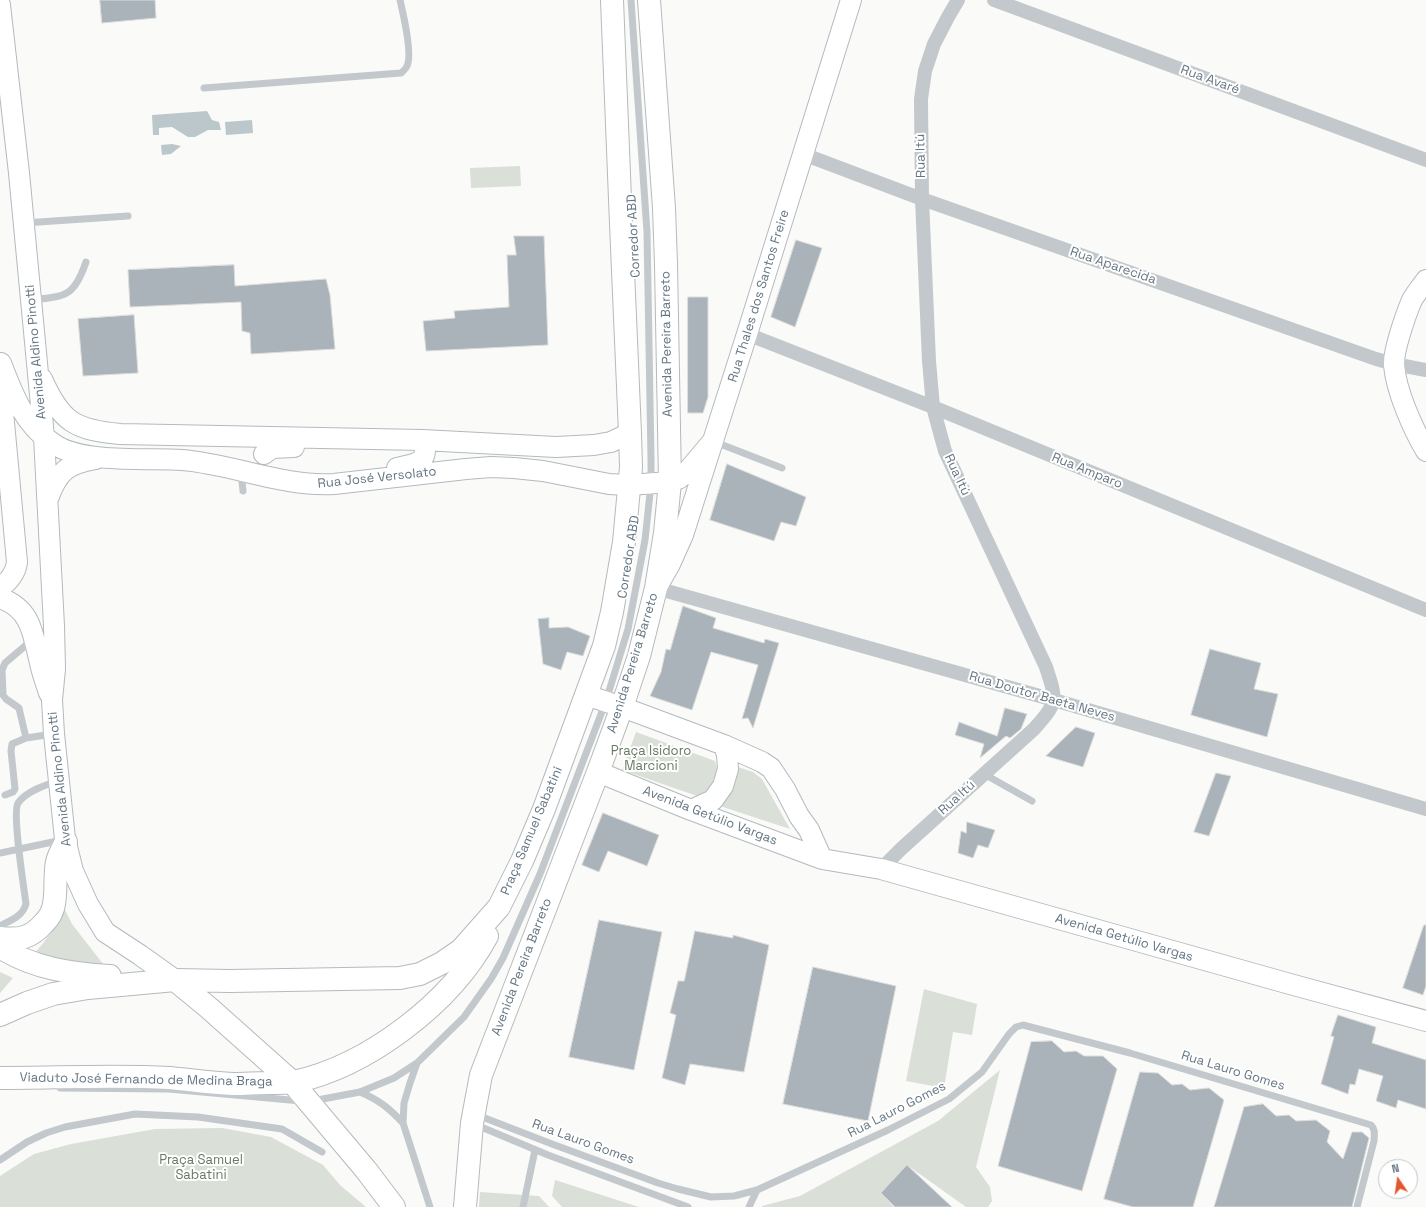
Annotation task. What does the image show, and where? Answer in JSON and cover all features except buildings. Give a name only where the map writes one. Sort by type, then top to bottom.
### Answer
[{"type":"main road","name":"Avenida Pereira Barreto","points":[[465,1207],[472,1119],[481,1075],[598,772],[605,701],[604,646],[612,612],[624,542],[631,467],[612,0]]},
{"type":"main road","name":"Avenida Pereira Barreto","points":[[605,701],[639,656],[656,588],[665,533],[660,483],[666,264],[664,208],[648,0]]},
{"type":"main road","name":"Praça Samuel Sabatini","points":[[0,1015],[27,1003],[53,994],[88,988],[175,980],[237,981],[400,978],[420,974],[442,963],[461,950],[499,907],[522,861],[544,809],[605,701]]},
{"type":"main road","points":[[0,938],[20,938],[31,935],[39,929],[46,920],[54,906],[56,870],[60,854],[66,840]]},
{"type":"main road","points":[[292,1082],[313,1077],[348,1063],[401,1032],[442,996],[459,977],[478,952],[491,929],[499,907]]},
{"type":"main road","points":[[0,947],[11,954],[33,962],[81,974],[175,980],[210,1008],[292,1082],[366,1170],[394,1207]]},
{"type":"main road","name":"Viaduto José Fernando de Medina Braga","points":[[0,1078],[170,1078],[233,1090],[292,1082]]},
{"type":"street","name":"Rua Thales dos Santos Freire","points":[[656,588],[670,564],[683,535],[748,334],[851,0]]},
{"type":"street","name":"Rua Itú","points":[[881,869],[1034,729],[1051,707],[1054,700],[1054,694],[1046,667],[946,451],[933,407],[929,361],[922,199],[921,99],[926,71],[934,44],[958,0]]},
{"type":"street","name":"Rua Avaré","points":[[994,0],[1426,160]]},
{"type":"street","name":"Avenida Aldino Pinotti","points":[[0,5],[32,300],[44,437],[55,669],[52,700],[58,780],[66,840],[73,871],[88,904],[105,932],[140,954],[175,980]]},
{"type":"street","name":"Rua Aparecida","points":[[803,154],[922,199],[1394,364],[1426,370]]},
{"type":"street","points":[[1426,280],[1413,299],[1399,338],[1394,364],[1400,395],[1416,434],[1426,452]]},
{"type":"street","name":"Rua Amparo","points":[[748,334],[933,407],[1426,610]]},
{"type":"street","points":[[0,587],[10,579],[14,573],[17,562],[2,401],[1,356]]},
{"type":"street","name":"Rua José Versolato","points":[[1,356],[17,404],[32,426],[44,437],[62,449],[85,456],[184,461],[264,477],[313,484],[334,484],[466,469],[491,468],[535,470],[609,484],[629,485],[660,483],[678,479],[685,474],[712,442]]},
{"type":"street","points":[[38,370],[52,398],[63,415],[76,424],[90,430],[120,434],[263,445],[347,439],[422,440],[576,446],[611,442],[630,433]]},
{"type":"street","points":[[355,481],[372,473],[411,465],[421,461],[425,455],[422,440]]},
{"type":"street","points":[[263,445],[264,477]]},
{"type":"street","points":[[47,500],[57,478],[65,470],[85,461],[106,458]]},
{"type":"street","name":"Rua Doutor Baeta Neves","points":[[656,588],[1054,700],[1426,809]]},
{"type":"street","name":"Avenida Aldino Pinotti","points":[[0,598],[14,604],[28,620],[52,700]]},
{"type":"street","points":[[605,701],[724,745],[755,758],[771,768],[809,830],[822,859]]},
{"type":"street","points":[[691,810],[713,800],[723,786],[728,769],[727,755],[724,745]]},
{"type":"street","name":"Avenida Getúlio Vargas","points":[[598,772],[691,810],[822,859],[881,869],[1426,1021]]},
{"type":"lane","points":[[204,88],[401,73],[407,67],[409,59],[406,24],[400,0]]},
{"type":"lane","name":"Corredor ABD","points":[[55,1088],[233,1090],[308,1102],[360,1092],[394,1078],[417,1063],[464,1017],[491,979],[503,958],[540,874],[605,701],[628,629],[635,601],[645,540],[660,483],[631,0]]},
{"type":"lane","points":[[24,223],[128,216]]},
{"type":"lane","points":[[32,300],[53,298],[70,292],[81,279],[86,262]]},
{"type":"lane","points":[[712,442],[782,468]]},
{"type":"lane","points":[[240,472],[243,491]]},
{"type":"lane","points":[[26,738],[18,708],[3,695],[2,670],[5,663],[25,646],[33,634]]},
{"type":"lane","points":[[5,795],[13,792],[15,789],[11,751],[12,744],[26,738],[54,734]]},
{"type":"lane","points":[[984,774],[1032,801]]},
{"type":"lane","points":[[0,926],[24,911],[26,904],[16,828],[16,809],[18,804],[37,788],[58,780]]},
{"type":"lane","points":[[0,853],[66,840]]},
{"type":"lane","name":"Rua Lauro Gomes","points":[[472,1119],[684,1190],[711,1197],[734,1196],[757,1190],[888,1130],[949,1099],[982,1072],[1009,1034],[1016,1027],[1023,1025],[1130,1053],[1371,1125],[1375,1133],[1374,1141],[1357,1207]]},
{"type":"lane","name":"Corredor ABD","points":[[417,1063],[404,1102],[403,1123],[430,1207]]},
{"type":"lane","points":[[360,1092],[376,1098],[391,1110],[403,1123]]},
{"type":"lane","points":[[0,1160],[27,1142],[46,1133],[65,1127],[135,1114],[198,1118],[282,1129],[322,1152]]},
{"type":"lane","name":"Rua Lauro Gomes","points":[[472,1119],[535,1150],[688,1207]]},
{"type":"lane","points":[[524,1207],[535,1150]]},
{"type":"lane","points":[[749,1207],[757,1190]]},
{"type":"green space","points":[[520,166],[521,186],[471,188],[470,168]]},
{"type":"green space","name":"Praça Isidoro Marcioni","points":[[636,732],[715,761],[717,774],[715,784],[709,791],[700,797],[622,770]]},
{"type":"green space","points":[[735,766],[753,772],[762,779],[790,829],[720,806],[731,787]]},
{"type":"green space","points":[[63,906],[72,924],[107,969],[32,956],[50,933],[58,920]]},
{"type":"green space","points":[[0,972],[13,978],[0,993]]},
{"type":"green space","points":[[924,989],[977,1004],[972,1035],[953,1032],[944,1088],[906,1081]]},
{"type":"green space","points":[[1000,1070],[976,1167],[990,1187],[992,1201],[988,1207],[966,1207],[907,1165],[881,1193],[894,1207],[762,1207],[800,1196],[938,1121]]},
{"type":"green space","name":"Praça Samuel Sabatini","points":[[222,1128],[271,1137],[323,1165],[341,1186],[366,1207],[0,1207],[0,1176],[34,1154],[71,1144],[155,1129]]},
{"type":"green space","points":[[555,1180],[639,1207],[562,1207],[552,1196]]},
{"type":"green space","points":[[480,1192],[539,1196],[549,1207],[479,1207]]},
{"type":"shaded area","points":[[207,111],[212,120],[219,122],[221,130],[208,130],[195,137],[188,137],[172,127],[159,128],[159,135],[153,135],[152,115]]},
{"type":"shaded area","points":[[252,120],[253,133],[226,135],[225,122]]},
{"type":"shaded area","points":[[172,144],[181,146],[171,154],[162,155],[161,145]]}]
